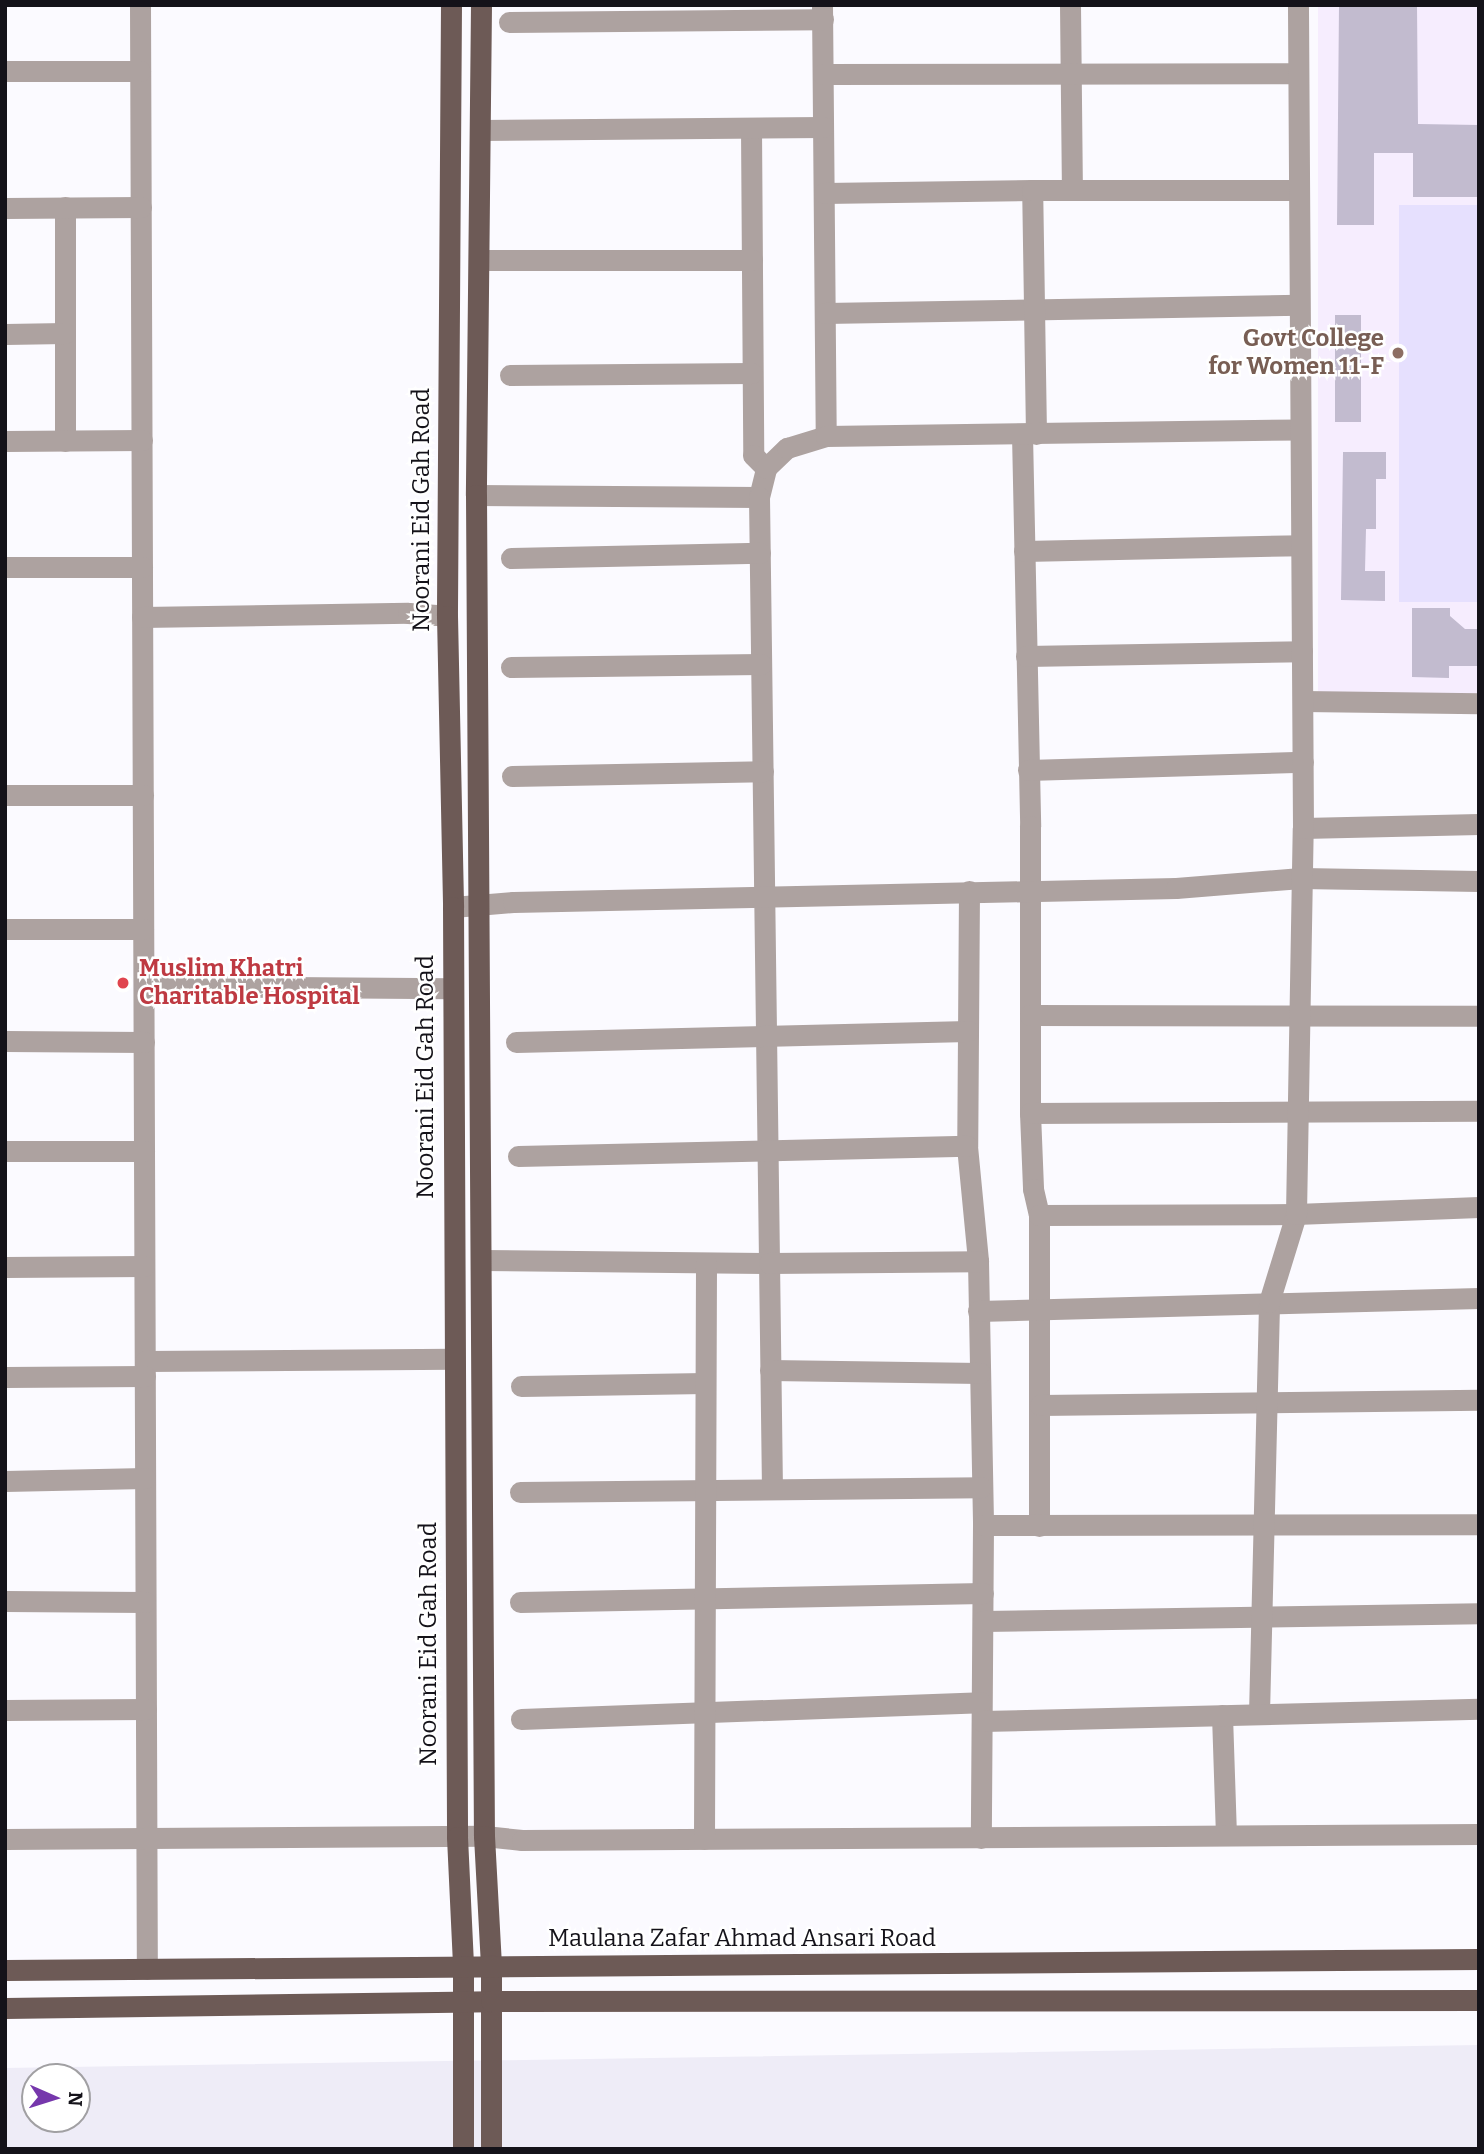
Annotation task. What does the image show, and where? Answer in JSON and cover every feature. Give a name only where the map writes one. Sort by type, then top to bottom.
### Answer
[{"type":"main road","name":"Noorani Eid Gah Road","points":[[451,5],[447,616],[453,907],[453,1359],[457,1837],[463,1965],[463,2149]]},
{"type":"main road","points":[[481,5],[476,495],[484,1836],[491,1965],[491,2149]]},
{"type":"main road","name":"Maulana Zafar Ahmad Ansari Road","points":[[5,1970],[1479,1959]]},
{"type":"main road","points":[[5,2008],[491,2001],[1479,2000]]},
{"type":"street","points":[[140,5],[147,1969]]},
{"type":"street","points":[[1070,5],[1072,189]]},
{"type":"street","points":[[1259,1714],[1269,1302],[1296,1214],[1303,828],[1297,190],[1298,5]]},
{"type":"street","points":[[509,22],[822,12],[826,436]]},
{"type":"street","points":[[5,71],[141,71]]},
{"type":"street","points":[[823,74],[1298,73]]},
{"type":"street","points":[[481,130],[824,127]]},
{"type":"street","points":[[751,128],[753,455],[766,468]]},
{"type":"street","points":[[824,193],[1072,189],[1297,190]]},
{"type":"street","points":[[1032,190],[1034,309],[1024,551],[1030,891],[1030,1113],[1033,1189],[1039,1215],[1039,1526]]},
{"type":"street","points":[[65,207],[65,441]]},
{"type":"street","points":[[5,208],[141,207]]},
{"type":"street","points":[[480,260],[752,260]]},
{"type":"street","points":[[825,313],[1299,305]]},
{"type":"street","points":[[5,334],[65,333]]},
{"type":"street","points":[[510,375],[752,373]]},
{"type":"street","points":[[772,1488],[759,496],[766,468],[787,448],[826,436],[1300,429]]},
{"type":"street","points":[[5,442],[142,440]]},
{"type":"street","points":[[476,495],[759,496]]},
{"type":"street","points":[[1024,551],[1301,545]]},
{"type":"street","points":[[510,558],[760,553]]},
{"type":"street","points":[[5,567],[142,567]]},
{"type":"street","points":[[142,617],[408,613],[447,616]]},
{"type":"street","points":[[1026,656],[1302,651]]},
{"type":"street","points":[[512,667],[761,664]]},
{"type":"street","points":[[1303,701],[1479,703]]},
{"type":"street","points":[[1028,771],[1303,762]]},
{"type":"street","points":[[512,776],[763,771]]},
{"type":"street","points":[[5,795],[143,795]]},
{"type":"street","points":[[1303,828],[1479,824]]},
{"type":"street","points":[[453,907],[478,904],[969,891],[1176,888],[1301,878],[1479,881]]},
{"type":"street","points":[[969,891],[967,1146],[978,1261],[983,1525],[981,1838]]},
{"type":"street","points":[[5,929],[143,929]]},
{"type":"street","points":[[144,986],[451,988]]},
{"type":"street","points":[[1030,1015],[1479,1016]]},
{"type":"street","points":[[516,1042],[968,1031]]},
{"type":"street","points":[[5,1041],[144,1042]]},
{"type":"street","points":[[1030,1113],[1479,1111]]},
{"type":"street","points":[[518,1156],[967,1146]]},
{"type":"street","points":[[5,1151],[144,1151]]},
{"type":"street","points":[[1039,1215],[1296,1214],[1479,1207]]},
{"type":"street","points":[[482,1260],[706,1263],[978,1261]]},
{"type":"street","points":[[705,1839],[706,1263]]},
{"type":"street","points":[[5,1267],[144,1266]]},
{"type":"street","points":[[978,1311],[1479,1298]]},
{"type":"street","points":[[5,1377],[145,1369],[453,1359]]},
{"type":"street","points":[[770,1370],[980,1373]]},
{"type":"street","points":[[520,1386],[705,1383]]},
{"type":"street","points":[[1040,1405],[1479,1400]]},
{"type":"street","points":[[5,1481],[145,1478]]},
{"type":"street","points":[[520,1492],[981,1486]]},
{"type":"street","points":[[983,1525],[1479,1524]]},
{"type":"street","points":[[520,1602],[983,1593]]},
{"type":"street","points":[[5,1601],[145,1602]]},
{"type":"street","points":[[983,1621],[1479,1613]]},
{"type":"street","points":[[5,1710],[146,1709]]},
{"type":"street","points":[[521,1719],[705,1712],[1222,1715],[1479,1709]]},
{"type":"street","points":[[1222,1715],[1226,1835]]},
{"type":"street","points":[[5,1839],[484,1836],[522,1840],[1479,1834]]},
{"type":"shaded area","name":"Govt College for Women 11-F","points":[[1318,5],[1479,5],[1479,701],[1318,701]]},
{"type":"shaded area","points":[[1399,205],[1479,205],[1479,602],[1399,602]]},
{"type":"shaded area","points":[[1479,2045],[1479,2149],[5,2149],[5,2068],[21,2068],[21,2133],[91,2133],[91,2067]]},
{"type":"building","points":[[1339,5],[1417,5],[1418,124],[1479,125],[1479,197],[1413,197],[1413,153],[1374,153],[1374,225],[1337,225]]},
{"type":"building","points":[[1335,315],[1361,315],[1361,422],[1335,422]]},
{"type":"building","points":[[1343,452],[1386,452],[1386,479],[1376,479],[1376,529],[1366,529],[1365,571],[1385,571],[1385,601],[1341,600]]},
{"type":"building","points":[[1412,608],[1450,608],[1450,616],[1465,629],[1479,629],[1479,666],[1449,666],[1449,678],[1412,677]]},
{"type":"place","name":"Govt College for Women 11-F","points":[[1398,353]]},
{"type":"place","name":"Muslim Khatri Charitable Hospital","points":[[123,983]]}]
